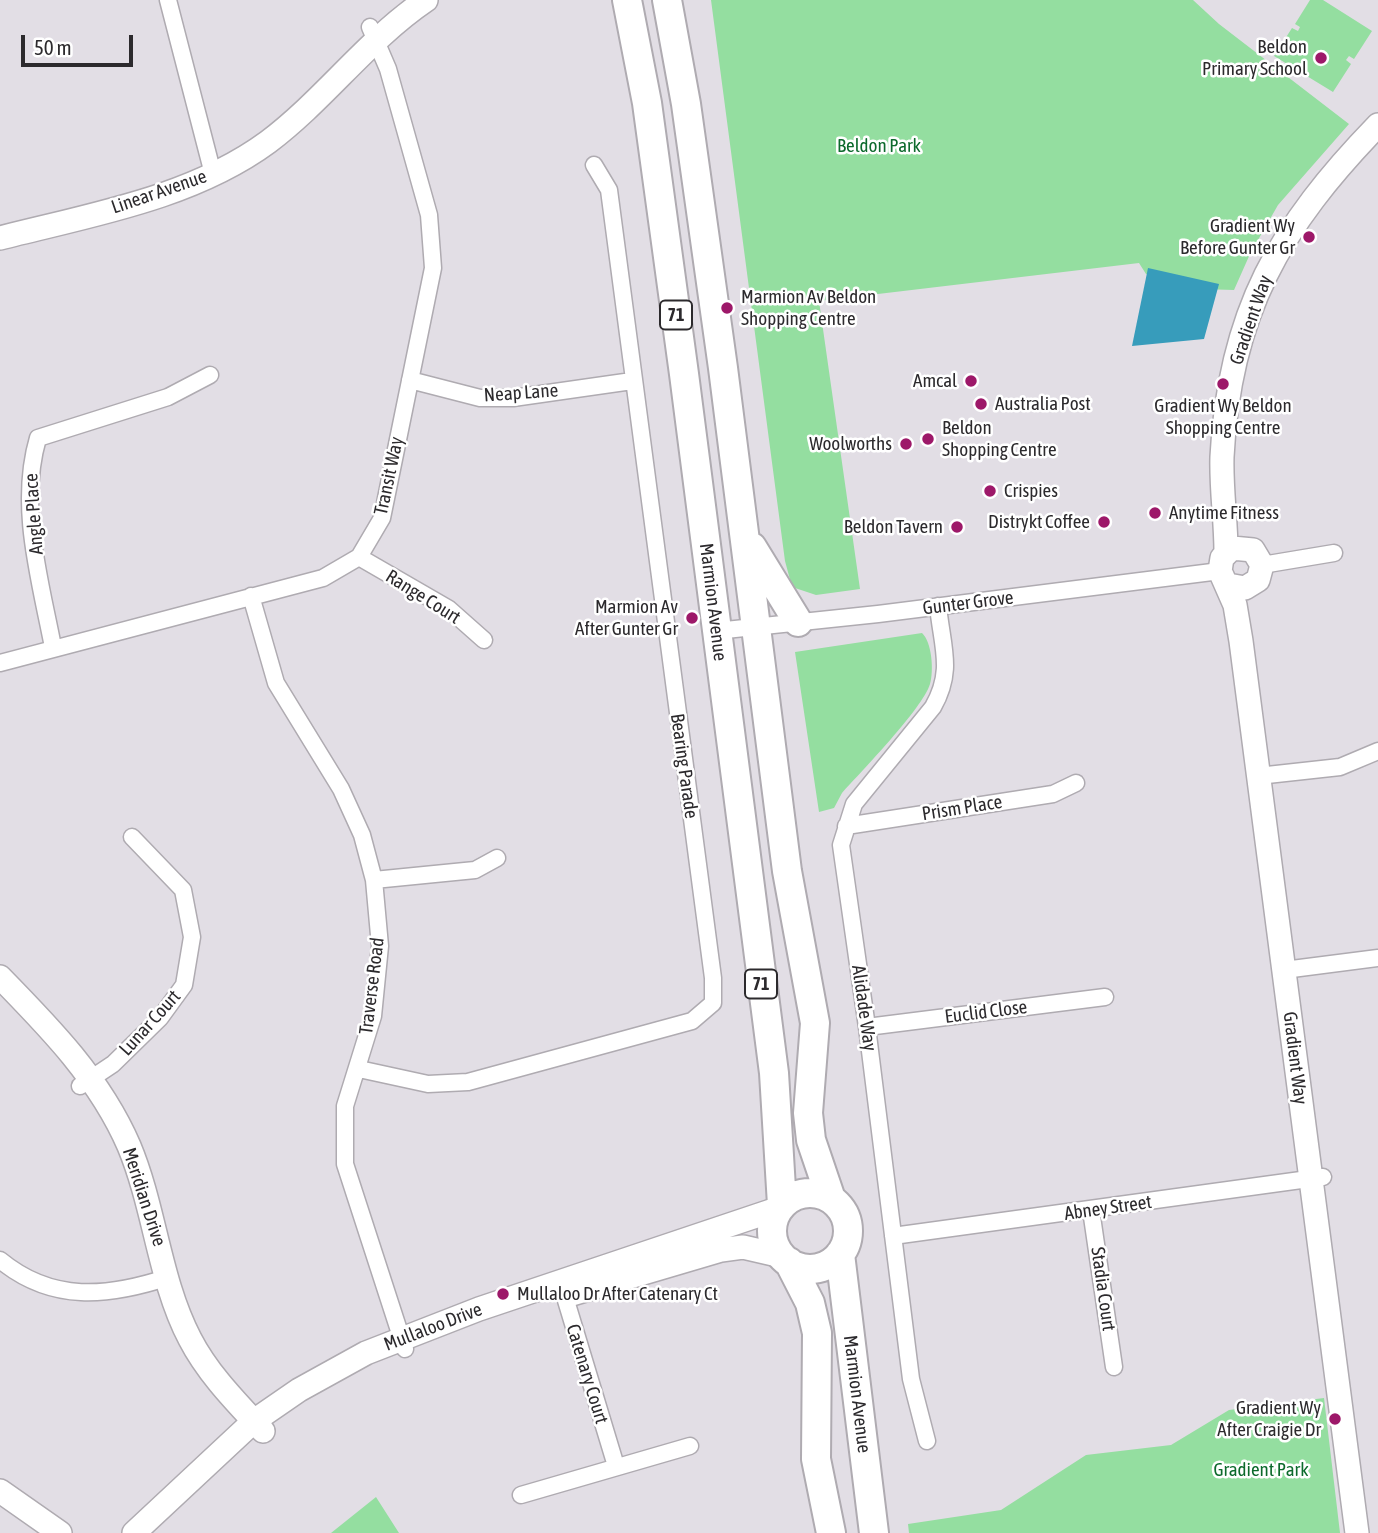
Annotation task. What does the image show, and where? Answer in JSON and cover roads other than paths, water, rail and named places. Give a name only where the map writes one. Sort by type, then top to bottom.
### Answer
[{"type":"highway","points":[[617,0],[638,94],[648,103]]},
{"type":"highway","name":"Marmion Avenue","points":[[627,0],[648,103],[774,1073],[781,1207]]},
{"type":"highway","name":"Marmion Avenue","points":[[667,0],[686,104],[745,535],[787,871],[816,1023],[808,1113],[811,1140],[831,1199]]},
{"type":"highway","points":[[745,535],[798,622]]},
{"type":"highway","points":[[781,1207],[806,1193],[831,1199]]},
{"type":"highway","name":"71","points":[[831,1199],[842,1210],[848,1224],[847,1240],[840,1254]]},
{"type":"highway","name":"71","points":[[781,1207],[772,1227],[776,1248],[785,1259]]},
{"type":"highway","points":[[785,1259],[797,1266],[816,1268],[834,1261],[840,1254]]},
{"type":"highway","name":"Marmion Avenue","points":[[840,1254],[874,1533]]},
{"type":"highway","name":"Marmion Avenue","points":[[785,1259],[810,1303],[817,1334],[816,1459],[831,1533]]},
{"type":"street","points":[[168,0],[211,167]]},
{"type":"street","name":"Linear Avenue","points":[[374,33],[401,0]]},
{"type":"street","name":"Linear Avenue","points":[[0,238],[150,198],[211,167],[269,124],[374,33],[426,0]]},
{"type":"street","name":"Transit Way","points":[[0,663],[323,578],[359,557],[383,518],[433,268],[429,215],[374,33]]},
{"type":"street","name":"Gradient Way","points":[[1265,776],[1241,641],[1224,569],[1224,436],[1236,359],[1252,305],[1284,239],[1311,198],[1378,125]]},
{"type":"street","name":"Gradient Way","points":[[1357,1533],[1316,1178],[1265,776],[1252,624],[1254,566],[1237,510],[1236,435],[1242,388],[1259,324],[1281,273],[1302,235],[1332,194],[1378,144]]},
{"type":"street","name":"Bearing Parade","points":[[359,1069],[428,1084],[468,1082],[692,1021],[713,1003],[713,978],[632,381],[609,190],[594,165]]},
{"type":"street","name":"Linear Avenue","points":[[0,225],[211,167]]},
{"type":"street","name":"Angle Place","points":[[53,647],[31,531],[29,468],[38,438],[168,397],[210,375]]},
{"type":"street","name":"Neap Lane","points":[[410,380],[480,398],[513,398],[632,381]]},
{"type":"street","points":[[1254,566],[1236,547],[1224,569],[1238,589],[1254,566],[1334,553]]},
{"type":"street","name":"Range Court","points":[[359,557],[449,610],[485,640]]},
{"type":"street","name":"Gunter Grove","points":[[716,631],[1224,569]]},
{"type":"street","name":"Traverse Road","points":[[251,596],[276,683],[341,789],[362,835],[374,880],[380,946],[373,1016],[359,1069],[345,1106],[345,1164],[402,1343]]},
{"type":"street","name":"Alidade Way","points":[[927,1441],[911,1380],[867,1027],[841,845],[854,804],[933,707],[942,691],[947,676],[938,606]]},
{"type":"street","points":[[1265,776],[1340,768],[1378,751]]},
{"type":"street","name":"Prism Place","points":[[846,826],[1053,794],[1076,783]]},
{"type":"street","name":"Lunar Court","points":[[85,1082],[113,1064],[160,1018],[184,985],[191,937],[183,890],[132,837]]},
{"type":"street","points":[[374,880],[475,870],[497,858]]},
{"type":"street","points":[[1290,969],[1378,958]]},
{"type":"street","name":"Meridian Drive","points":[[0,977],[67,1047],[117,1153],[162,1280],[181,1349],[252,1431]]},
{"type":"street","name":"Meridian Drive","points":[[0,995],[85,1082]]},
{"type":"street","name":"Euclid Close","points":[[867,1027],[1105,997]]},
{"type":"street","name":"Gradient Way","points":[[1316,1178],[1370,1533]]},
{"type":"street","name":"Abney Street","points":[[893,1236],[1316,1178]]},
{"type":"street","name":"Mullaloo Drive","points":[[134,1533],[252,1431],[402,1343],[454,1330],[781,1207]]},
{"type":"street","name":"Stadia Court","points":[[1091,1210],[1114,1367]]},
{"type":"street","name":"Mullaloo Drive","points":[[562,1289],[743,1247],[785,1259]]},
{"type":"street","points":[[0,1260],[22,1279],[74,1294],[109,1292],[162,1280]]},
{"type":"street","name":"Catenary Court","points":[[562,1289],[616,1466]]},
{"type":"street","name":"Mullaloo Drive","points":[[153,1533],[252,1431]]},
{"type":"street","points":[[521,1495],[690,1446]]},
{"type":"street","points":[[0,1491],[60,1533]]},
{"type":"street","points":[[0,1508],[36,1533]]},
{"type":"water","points":[[1148,268],[1219,284],[1204,339],[1132,346]]},
{"type":"place","name":"Beldon Primary School","points":[[1321,58]]},
{"type":"place","name":"Gradient Wy Before Gunter Gr","points":[[1309,237]]},
{"type":"place","name":"Marmion Av Beldon Shopping Centre","points":[[727,308]]},
{"type":"place","name":"Amcal","points":[[971,381]]},
{"type":"place","name":"Gradient Wy Beldon Shopping Centre","points":[[1223,384]]},
{"type":"place","name":"Australia Post","points":[[981,404]]},
{"type":"place","name":"Beldon Shopping Centre","points":[[928,439]]},
{"type":"place","name":"Woolworths","points":[[906,444]]},
{"type":"place","name":"Crispies","points":[[990,491]]},
{"type":"place","name":"Anytime Fitness","points":[[1155,513]]},
{"type":"place","name":"Distrykt Coffee","points":[[1104,522]]},
{"type":"place","name":"Beldon Tavern","points":[[957,527]]},
{"type":"place","name":"Marmion Av After Gunter Gr","points":[[692,618]]},
{"type":"place","name":"Mullaloo Dr After Catenary Ct","points":[[503,1294]]},
{"type":"place","name":"Gradient Wy After Craigie Dr","points":[[1335,1419]]},
{"type":"park label","name":"Beldon Park","points":[[879,146]]},
{"type":"park label","name":"Gradient Park","points":[[1261,1470]]}]
